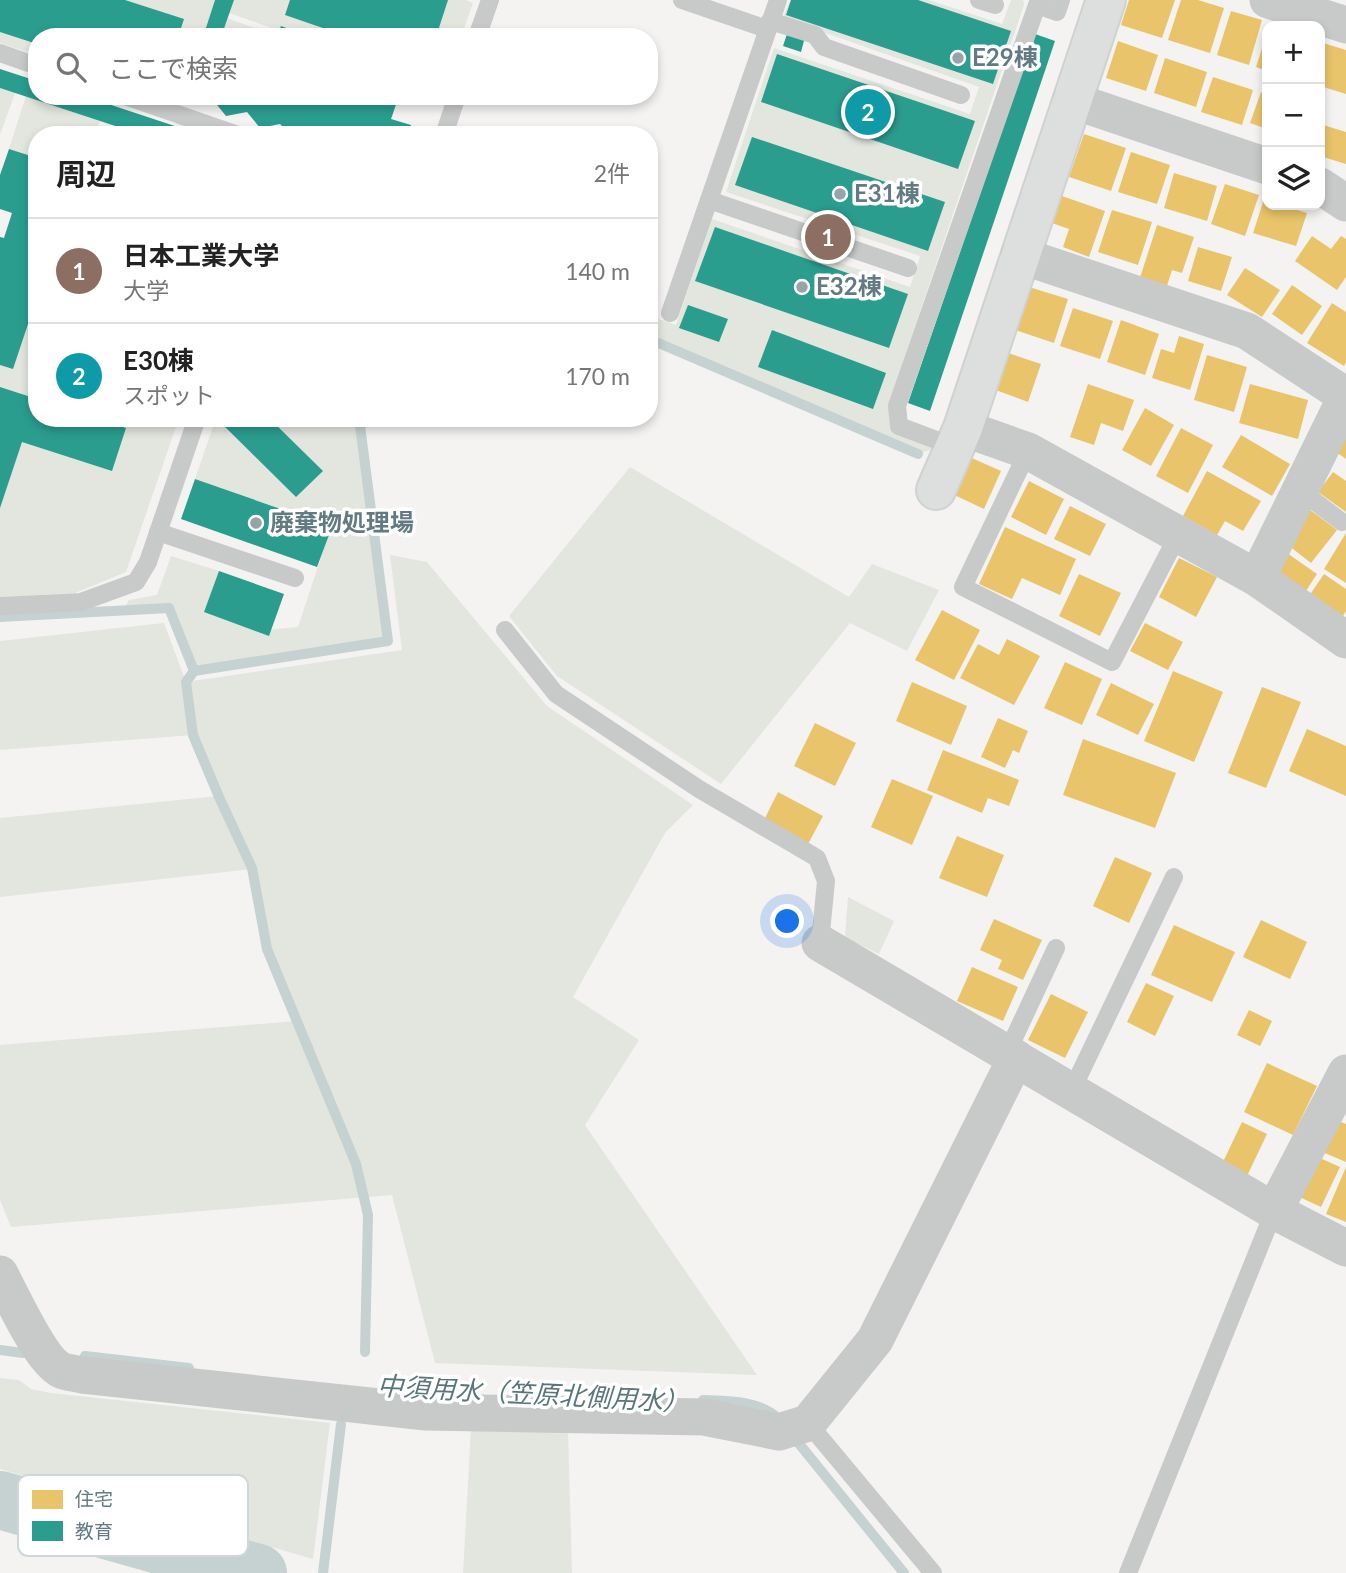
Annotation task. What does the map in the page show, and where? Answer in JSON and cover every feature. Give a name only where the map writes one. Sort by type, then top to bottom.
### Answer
[{"type":"street","points":[[936,489],[959,438],[1106,0]]},
{"type":"street","points":[[1268,0],[1346,25]]},
{"type":"street","points":[[1071,100],[1262,164]]},
{"type":"street","points":[[1325,189],[1346,203]]},
{"type":"street","points":[[1019,255],[1247,331],[1346,397],[1257,578]]},
{"type":"street","points":[[959,438],[1028,451],[1257,578],[1346,640]]},
{"type":"street","points":[[820,943],[1274,1210],[1346,1248]]},
{"type":"street","points":[[0,1274],[39,1345],[52,1363],[60,1370],[82,1375],[426,1412],[704,1417],[779,1432],[808,1423],[875,1340],[1011,1056]]},
{"type":"street","points":[[1274,1210],[1346,1073]]},
{"type":"lane","points":[[480,28],[490,0]]},
{"type":"lane","points":[[682,0],[815,35],[824,47],[961,95]]},
{"type":"lane","points":[[670,313],[778,0]]},
{"type":"lane","points":[[959,438],[899,426],[898,406],[1036,2],[1057,12],[1060,0]]},
{"type":"lane","points":[[0,53],[28,62]]},
{"type":"lane","points":[[151,105],[212,126]]},
{"type":"lane","points":[[447,126],[454,105]]},
{"type":"lane","points":[[709,200],[908,268]]},
{"type":"lane","points":[[0,606],[81,602],[136,582],[148,562],[194,427]]},
{"type":"lane","points":[[1028,451],[963,587],[1112,662],[1178,535]]},
{"type":"lane","points":[[1301,491],[1342,522]]},
{"type":"lane","points":[[158,532],[295,578]]},
{"type":"lane","points":[[505,630],[556,694],[699,789],[817,859],[826,881],[820,943]]},
{"type":"lane","points":[[1071,1092],[1174,877]]},
{"type":"lane","points":[[1011,1056],[1056,947]]},
{"type":"lane","points":[[1128,1573],[1274,1210]]},
{"type":"lane","points":[[808,1423],[933,1573]]},
{"type":"shaded area","points":[[0,0],[215,0],[206,28],[28,28],[28,52],[0,43]]},
{"type":"shaded area","points":[[234,0],[466,0],[473,3],[464,28],[272,28],[229,13]]},
{"type":"shaded area","points":[[790,0],[929,0],[1002,24],[1011,0],[1023,0],[1024,5],[889,403],[890,426],[936,448],[918,454],[658,343],[658,319],[676,325],[712,219],[910,287],[920,256],[726,192],[774,48],[970,114],[979,87],[783,18]]},
{"type":"shaded area","points":[[227,18],[255,28],[224,28]]},
{"type":"shaded area","points":[[0,88],[15,93],[0,135]]},
{"type":"shaded area","points":[[26,96],[28,105],[53,105],[100,121],[98,126],[28,126],[28,180],[9,149]]},
{"type":"shaded area","points":[[28,199],[28,427],[176,427],[126,572],[75,593],[0,597],[0,287]]},
{"type":"shaded area","points":[[213,427],[360,427],[388,641],[194,671],[169,608],[122,612],[129,600],[157,595],[171,556],[219,571],[266,630],[298,627],[331,527],[195,479]]},
{"type":"shaded area","points":[[630,467],[849,597],[872,564],[939,590],[907,651],[850,623],[721,784],[557,676],[509,616]]},
{"type":"shaded area","points":[[390,555],[427,562],[547,706],[693,805],[665,833],[573,997],[639,1040],[585,1125],[757,1375],[435,1363],[392,1195],[11,1227],[0,1200],[0,1045],[297,1021],[267,949],[252,869],[0,897],[0,818],[218,796],[193,735],[0,750],[0,641],[164,623],[186,682],[402,650]]},
{"type":"shaded area","points":[[848,897],[894,921],[879,954],[845,938]]},
{"type":"shaded area","points":[[0,1378],[19,1380],[31,1389],[51,1393],[330,1423],[313,1559],[248,1540],[248,1475],[21,1475],[0,1469]]},
{"type":"shaded area","points":[[471,1428],[568,1431],[572,1573],[463,1573]]},
{"type":"building: 住宅","points":[[1129,0],[1175,0],[1162,38],[1121,25]]},
{"type":"building: 住宅","points":[[1181,0],[1198,0],[1224,8],[1210,53],[1168,40]]},
{"type":"building: 住宅","points":[[1231,11],[1262,20],[1249,65],[1217,55]]},
{"type":"building: 住宅","points":[[1118,41],[1158,55],[1146,91],[1106,78]]},
{"type":"building: 住宅","points":[[1325,44],[1346,50],[1346,94],[1325,88]]},
{"type":"building: 住宅","points":[[1262,48],[1262,69],[1256,67]]},
{"type":"building: 住宅","points":[[1165,58],[1207,72],[1196,107],[1154,93]]},
{"type":"building: 住宅","points":[[1213,77],[1253,90],[1242,125],[1201,112]]},
{"type":"building: 住宅","points":[[1261,92],[1262,92],[1262,127],[1250,123]]},
{"type":"building: 住宅","points":[[1325,126],[1346,132],[1346,164],[1325,158]]},
{"type":"building: 住宅","points":[[1084,134],[1126,148],[1111,191],[1069,177]]},
{"type":"building: 住宅","points":[[1131,152],[1170,165],[1157,204],[1118,192]]},
{"type":"building: 住宅","points":[[1174,173],[1217,186],[1207,221],[1164,208]]},
{"type":"building: 住宅","points":[[1225,184],[1259,195],[1245,236],[1211,224]]},
{"type":"building: 住宅","points":[[1062,196],[1105,211],[1089,257],[1063,247],[1069,229],[1052,223]]},
{"type":"building: 住宅","points":[[1262,205],[1262,210],[1297,210],[1307,213],[1296,246],[1253,233]]},
{"type":"building: 住宅","points":[[1112,210],[1152,222],[1138,265],[1098,252]]},
{"type":"building: 住宅","points":[[1157,225],[1194,237],[1182,273],[1172,270],[1165,292],[1138,284]]},
{"type":"building: 住宅","points":[[1312,236],[1331,249],[1341,236],[1346,239],[1346,277],[1337,290],[1295,261]]},
{"type":"building: 住宅","points":[[1198,247],[1232,257],[1221,291],[1188,281]]},
{"type":"building: 住宅","points":[[1245,268],[1280,290],[1262,317],[1227,295]]},
{"type":"building: 住宅","points":[[1292,285],[1322,306],[1302,335],[1272,314]]},
{"type":"building: 住宅","points":[[1029,287],[1068,299],[1054,343],[1015,330]]},
{"type":"building: 住宅","points":[[1332,303],[1346,312],[1344,366],[1307,343]]},
{"type":"building: 住宅","points":[[1073,308],[1113,321],[1100,359],[1060,346]]},
{"type":"building: 住宅","points":[[1121,320],[1159,334],[1145,375],[1107,362]]},
{"type":"building: 住宅","points":[[1179,336],[1204,344],[1190,390],[1152,378],[1161,349],[1174,353]]},
{"type":"building: 住宅","points":[[1005,352],[1041,364],[1028,402],[993,389]]},
{"type":"building: 住宅","points":[[1207,355],[1247,367],[1234,412],[1194,400]]},
{"type":"building: 住宅","points":[[1088,384],[1134,400],[1123,431],[1101,423],[1094,445],[1070,437]]},
{"type":"building: 住宅","points":[[1250,384],[1308,400],[1298,439],[1239,423]]},
{"type":"building: 住宅","points":[[1145,408],[1174,425],[1151,466],[1122,450]]},
{"type":"building: 住宅","points":[[1181,428],[1213,445],[1188,493],[1156,476]]},
{"type":"building: 住宅","points":[[1241,435],[1290,464],[1272,496],[1222,467]]},
{"type":"building: 住宅","points":[[1346,438],[1346,459],[1336,452]]},
{"type":"building: 住宅","points":[[965,455],[1001,471],[984,509],[948,492]]},
{"type":"building: 住宅","points":[[1207,471],[1261,501],[1243,531],[1225,521],[1217,535],[1183,516]]},
{"type":"building: 住宅","points":[[1333,472],[1346,481],[1346,512],[1318,492]]},
{"type":"building: 住宅","points":[[1029,481],[1064,499],[1046,535],[1011,517]]},
{"type":"building: 住宅","points":[[1070,506],[1106,524],[1090,556],[1054,539]]},
{"type":"building: 住宅","points":[[1309,509],[1337,530],[1311,563],[1284,542]]},
{"type":"building: 住宅","points":[[1005,527],[1076,559],[1060,595],[1022,578],[1012,599],[979,584]]},
{"type":"building: 住宅","points":[[1346,533],[1346,583],[1324,569]]},
{"type":"building: 住宅","points":[[1287,553],[1317,574],[1302,597],[1271,576]]},
{"type":"building: 住宅","points":[[1179,558],[1217,577],[1196,617],[1159,597]]},
{"type":"building: 住宅","points":[[1079,574],[1121,593],[1100,636],[1059,616]]},
{"type":"building: 住宅","points":[[1324,574],[1346,589],[1346,611],[1340,621],[1307,599]]},
{"type":"building: 住宅","points":[[942,610],[980,630],[954,680],[915,660]]},
{"type":"building: 住宅","points":[[1145,623],[1183,642],[1168,670],[1130,651]]},
{"type":"building: 住宅","points":[[1007,639],[1040,656],[1014,705],[960,678],[978,644],[999,655]]},
{"type":"building: 住宅","points":[[1065,662],[1102,679],[1082,725],[1044,708]]},
{"type":"building: 住宅","points":[[1173,671],[1223,692],[1194,762],[1144,741]]},
{"type":"building: 住宅","points":[[912,682],[967,706],[951,745],[896,721]]},
{"type":"building: 住宅","points":[[1111,683],[1154,704],[1138,735],[1096,715]]},
{"type":"building: 住宅","points":[[1262,687],[1301,702],[1266,788],[1228,773]]},
{"type":"building: 住宅","points":[[998,718],[1028,731],[1019,753],[1013,750],[1005,768],[981,757]]},
{"type":"building: 住宅","points":[[815,723],[856,743],[835,786],[794,766]]},
{"type":"building: 住宅","points":[[1307,729],[1346,746],[1346,796],[1289,771]]},
{"type":"building: 住宅","points":[[1083,739],[1176,773],[1155,828],[1063,795]]},
{"type":"building: 住宅","points":[[943,750],[1019,780],[1009,806],[988,798],[982,813],[927,790]]},
{"type":"building: 住宅","points":[[892,779],[933,796],[912,845],[871,827]]},
{"type":"building: 住宅","points":[[778,792],[823,816],[808,844],[764,820]]},
{"type":"building: 住宅","points":[[957,836],[1004,855],[987,897],[939,878]]},
{"type":"building: 住宅","points":[[1115,857],[1152,873],[1129,923],[1093,906]]},
{"type":"building: 住宅","points":[[994,919],[1042,940],[1023,980],[998,969],[1002,960],[980,950]]},
{"type":"building: 住宅","points":[[1261,920],[1307,942],[1290,979],[1243,957]]},
{"type":"building: 住宅","points":[[1174,925],[1235,952],[1212,1002],[1151,975]]},
{"type":"building: 住宅","points":[[972,967],[1018,987],[1003,1021],[957,1001]]},
{"type":"building: 住宅","points":[[1146,983],[1174,996],[1155,1036],[1127,1022]]},
{"type":"building: 住宅","points":[[1051,994],[1088,1012],[1065,1058],[1028,1040]]},
{"type":"building: 住宅","points":[[1249,1010],[1272,1021],[1260,1046],[1237,1035]]},
{"type":"building: 住宅","points":[[1267,1063],[1317,1086],[1293,1135],[1244,1112]]},
{"type":"building: 住宅","points":[[1334,1119],[1346,1124],[1346,1162],[1320,1151]]},
{"type":"building: 住宅","points":[[1242,1122],[1267,1134],[1247,1176],[1222,1164]]},
{"type":"building: 住宅","points":[[1311,1154],[1340,1167],[1321,1207],[1293,1194]]},
{"type":"building: 住宅","points":[[1346,1167],[1346,1222],[1326,1214]]},
{"type":"building: 教育","points":[[0,0],[125,0],[184,19],[181,28],[28,28],[28,41],[0,32]]},
{"type":"building: 教育","points":[[215,0],[234,0],[224,28],[206,28]]},
{"type":"building: 教育","points":[[290,0],[448,0],[439,28],[323,28],[285,15]]},
{"type":"building: 教育","name":"E29棟","points":[[791,0],[918,0],[1011,31],[993,84],[786,15]]},
{"type":"building: 教育","points":[[788,31],[805,37],[801,52],[783,46]]},
{"type":"building: 教育","points":[[1035,34],[1055,41],[930,411],[908,403]]},
{"type":"building: 教育","points":[[777,54],[975,121],[958,169],[761,102]]},
{"type":"building: 教育","points":[[0,69],[28,78],[28,97],[0,88]]},
{"type":"building: 教育","points":[[52,105],[111,105],[175,126],[115,126]]},
{"type":"building: 教育","points":[[217,105],[396,105],[391,119],[411,125],[258,126],[247,112],[226,116]]},
{"type":"building: 教育","name":"E31棟","points":[[752,137],[945,202],[928,251],[735,185]]},
{"type":"building: 教育","points":[[9,149],[28,155],[28,324],[13,369],[0,365],[0,237],[4,238],[12,213],[0,209],[0,175]]},
{"type":"building: 教育","name":"E32棟","points":[[715,227],[908,294],[889,348],[695,281]]},
{"type":"building: 教育","points":[[688,305],[728,319],[719,342],[679,328]]},
{"type":"building: 教育","points":[[772,330],[886,373],[873,409],[758,367]]},
{"type":"building: 教育","points":[[0,387],[28,396],[28,427],[126,428],[112,471],[22,442],[0,508]]},
{"type":"building: 教育","points":[[225,427],[278,427],[323,471],[296,497]]},
{"type":"building: 教育","name":"廃棄物処理場","points":[[195,479],[332,527],[317,567],[181,519]]},
{"type":"building: 教育","points":[[219,571],[284,594],[269,636],[204,612]]},
{"type":"waterway","points":[[658,343],[918,454]]},
{"type":"waterway","points":[[360,427],[388,641],[194,671],[186,682],[193,735],[252,868],[267,949],[356,1164],[368,1215],[365,1352]]},
{"type":"waterway","points":[[0,617],[169,608],[194,671]]},
{"type":"waterway","name":"中須用水（笠原北側用水）","points":[[0,1350],[23,1353]]},
{"type":"waterway","name":"中須用水（笠原北側用水）","points":[[85,1356],[189,1368]]},
{"type":"waterway","name":"中須用水（笠原北側用水）","points":[[402,1391],[443,1394]]},
{"type":"waterway","name":"中須用水（笠原北側用水）","points":[[703,1400],[752,1405],[778,1418]]},
{"type":"waterway","points":[[323,1573],[341,1424]]},
{"type":"waterway","name":"中須用水（笠原北側用水）","points":[[792,1435],[904,1573]]},
{"type":"waterway","points":[[0,1500],[18,1505]]},
{"type":"waterway","points":[[198,1556],[258,1573]]},
{"type":"place","name":"E29棟","points":[[958,58]]},
{"type":"place","name":"E30棟","points":[[868,112]]},
{"type":"place","name":"E31棟","points":[[840,194]]},
{"type":"place","name":"日本工業大学","points":[[828,237]]},
{"type":"place","name":"E32棟","points":[[802,287]]},
{"type":"place","name":"廃棄物処理場","points":[[256,523]]}]
